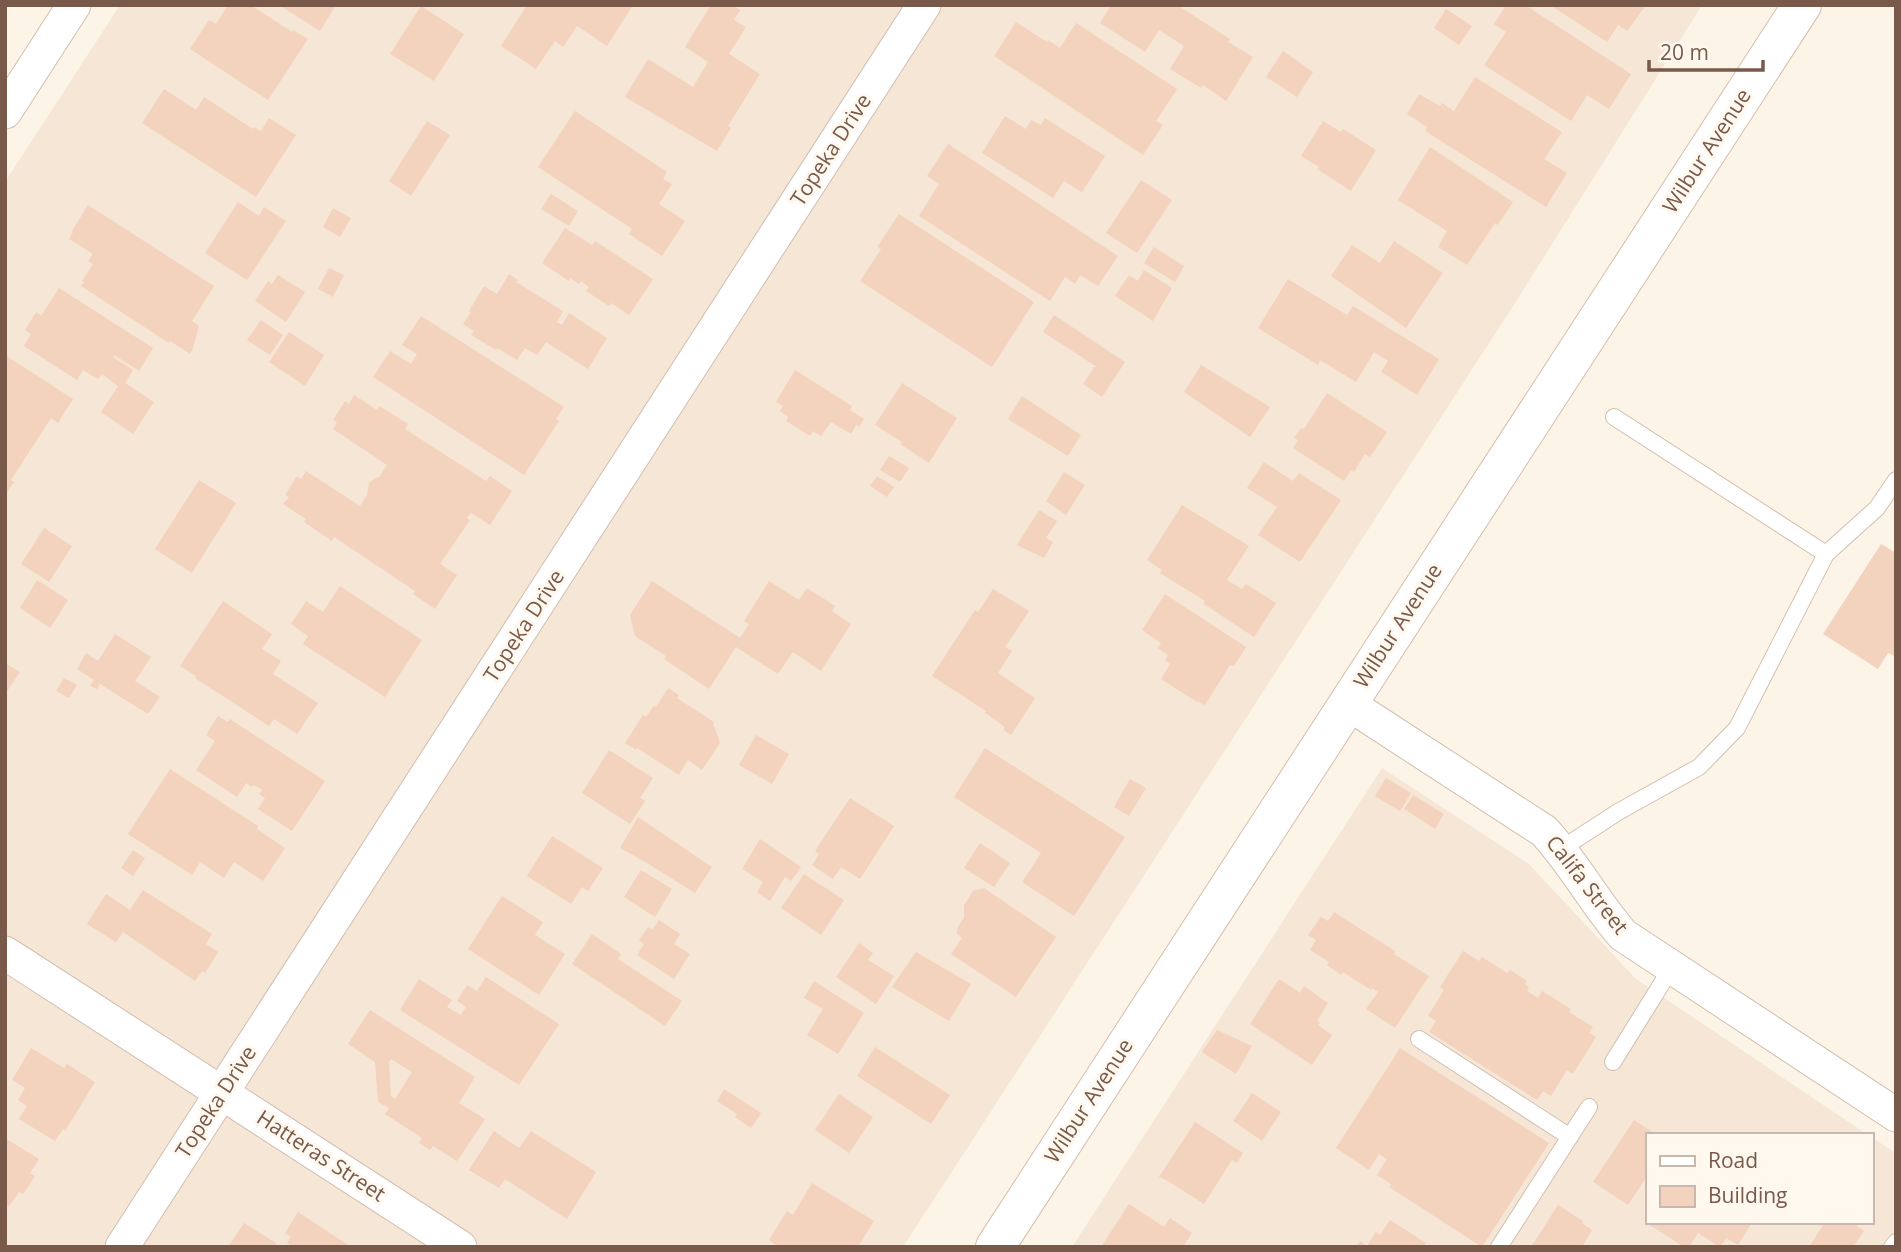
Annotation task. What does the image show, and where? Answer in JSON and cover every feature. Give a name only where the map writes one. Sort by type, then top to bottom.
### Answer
[{"type":"main road","name":"Wilbur Avenue","points":[[995,1247],[1802,5]]},
{"type":"street","points":[[5,112],[74,5]]},
{"type":"street","name":"Topeka Drive","points":[[122,1247],[924,5]]},
{"type":"street","name":"Califa Street","points":[[1348,703],[1544,831],[1561,849],[1603,912],[1623,935],[1896,1115]]},
{"type":"street","name":"Hatteras Street","points":[[5,953],[460,1247]]},
{"type":"lane","points":[[1615,417],[1826,554]]},
{"type":"lane","points":[[1561,849],[1618,811],[1699,767],[1737,728],[1826,554],[1877,509],[1896,480]]},
{"type":"lane","points":[[1613,1062],[1672,967]]},
{"type":"lane","points":[[1419,1039],[1570,1137]]},
{"type":"lane","points":[[1499,1247],[1589,1107]]},
{"type":"lane","points":[[1892,1247],[1896,1242]]},
{"type":"shaded area","points":[[120,5],[1702,5],[1517,300],[903,1247],[5,1247],[5,182]]},
{"type":"shaded area","points":[[1382,768],[1529,864],[1636,979],[1865,1133],[1646,1133],[1646,1224],[1873,1224],[1873,1138],[1896,1153],[1896,1247],[1072,1247]]},
{"type":"building","points":[[228,5],[251,5],[292,32],[293,30],[308,39],[268,100],[190,49],[209,20],[216,24]]},
{"type":"building","points":[[279,5],[336,5],[320,31]]},
{"type":"building","points":[[527,5],[633,5],[607,46],[577,26],[563,47],[555,41],[536,69],[501,46]]},
{"type":"building","points":[[711,5],[732,5],[740,10],[734,20],[746,27],[729,54],[760,74],[728,126],[731,128],[717,151],[625,97],[648,59],[693,87],[708,62],[685,47]]},
{"type":"building","points":[[1111,5],[1177,5],[1253,57],[1226,101],[1203,85],[1201,88],[1170,69],[1184,46],[1159,30],[1145,52],[1100,23]]},
{"type":"building","points":[[1506,5],[1525,5],[1631,74],[1609,109],[1587,95],[1571,121],[1484,65],[1506,32],[1494,24]]},
{"type":"building","points":[[1550,5],[1646,5],[1627,31],[1618,25],[1607,42]]},
{"type":"building","points":[[421,6],[464,34],[434,81],[390,54]]},
{"type":"building","points":[[1446,9],[1472,26],[1459,45],[1434,28]]},
{"type":"building","points":[[1016,22],[1060,48],[1076,23],[1177,89],[1156,121],[1163,125],[1143,155],[994,56]]},
{"type":"building","points":[[1283,51],[1313,72],[1297,97],[1266,77]]},
{"type":"building","points":[[1475,77],[1562,132],[1544,159],[1567,173],[1546,207],[1425,131],[1427,127],[1407,114],[1419,94],[1454,111]]},
{"type":"building","points":[[164,89],[196,110],[204,97],[253,129],[254,127],[261,131],[269,118],[296,135],[256,197],[142,123]]},
{"type":"building","points":[[575,111],[667,172],[663,179],[672,184],[659,204],[685,221],[662,256],[629,234],[632,229],[538,167]]},
{"type":"building","points":[[1005,116],[1026,129],[1031,120],[1041,125],[1045,118],[1105,156],[1082,192],[1064,181],[1053,198],[982,153]]},
{"type":"building","points":[[427,121],[450,135],[411,196],[389,181]]},
{"type":"building","points":[[1323,121],[1341,132],[1343,129],[1376,150],[1351,191],[1301,156]]},
{"type":"building","points":[[948,144],[1118,256],[1098,286],[1080,275],[1075,284],[1065,277],[1050,301],[919,216],[939,184],[927,176]]},
{"type":"building","points":[[1430,147],[1513,202],[1498,225],[1495,223],[1467,265],[1438,247],[1447,231],[1398,200]]},
{"type":"building","points":[[1141,180],[1172,200],[1137,253],[1106,233]]},
{"type":"building","points":[[551,194],[578,211],[569,226],[541,209]]},
{"type":"building","points":[[238,202],[259,216],[264,207],[286,221],[247,280],[205,253]]},
{"type":"building","points":[[88,205],[214,286],[192,321],[199,326],[190,354],[81,286],[93,264],[88,261],[93,254],[69,239]]},
{"type":"building","points":[[333,208],[351,218],[340,237],[323,227]]},
{"type":"building","points":[[899,214],[1034,302],[992,367],[860,281],[881,249],[877,247]]},
{"type":"building","points":[[565,228],[592,245],[595,241],[653,279],[629,315],[586,291],[589,287],[581,281],[579,284],[570,278],[569,281],[542,263]]},
{"type":"building","points":[[1394,241],[1443,273],[1406,328],[1331,276],[1352,245],[1380,263]]},
{"type":"building","points":[[1154,247],[1184,266],[1175,282],[1144,263]]},
{"type":"building","points":[[329,268],[344,275],[333,297],[318,289]]},
{"type":"building","points":[[1144,270],[1172,288],[1153,321],[1115,296],[1129,275],[1138,281]]},
{"type":"building","points":[[509,274],[518,280],[516,282],[563,311],[557,322],[562,325],[569,313],[607,338],[588,369],[546,342],[537,355],[525,348],[517,360],[471,335],[474,331],[463,324],[484,286],[497,294]]},
{"type":"building","points":[[278,275],[305,292],[286,322],[255,301],[268,281],[272,284]]},
{"type":"building","points":[[1288,279],[1347,315],[1353,306],[1439,359],[1417,395],[1381,372],[1388,361],[1374,352],[1356,382],[1320,360],[1318,365],[1258,328]]},
{"type":"building","points":[[59,288],[153,348],[139,371],[114,355],[113,357],[133,370],[125,383],[154,402],[133,434],[101,412],[118,386],[102,374],[98,379],[83,370],[77,380],[24,346],[31,334],[25,330],[36,312],[41,316]]},
{"type":"building","points":[[1054,315],[1125,362],[1102,397],[1083,384],[1094,367],[1097,367],[1043,332]]},
{"type":"building","points":[[421,316],[564,407],[556,419],[559,421],[524,475],[373,377],[390,351],[411,364],[417,354],[402,345]]},
{"type":"building","points":[[261,320],[283,335],[270,355],[247,340]]},
{"type":"building","points":[[289,332],[324,355],[305,386],[269,362]]},
{"type":"building","points":[[5,355],[73,399],[58,423],[51,418],[11,480],[14,482],[5,495]]},
{"type":"building","points":[[1201,365],[1270,407],[1250,437],[1184,392]]},
{"type":"building","points":[[795,370],[852,406],[850,410],[864,419],[859,427],[856,425],[851,434],[831,422],[821,436],[813,431],[810,436],[786,421],[788,417],[780,411],[783,406],[776,402]]},
{"type":"building","points":[[902,383],[957,418],[929,463],[875,425]]},
{"type":"building","points":[[1327,393],[1387,432],[1370,457],[1365,454],[1354,472],[1351,470],[1344,481],[1293,448],[1298,440],[1294,438],[1301,428],[1304,429]]},
{"type":"building","points":[[354,395],[377,410],[379,406],[408,424],[405,429],[486,481],[490,476],[512,491],[490,525],[471,513],[467,518],[470,520],[440,564],[457,575],[435,609],[413,594],[415,591],[334,537],[332,541],[283,504],[289,497],[285,495],[297,476],[301,479],[306,471],[360,506],[367,495],[369,483],[379,477],[387,465],[333,429],[337,422],[333,420],[345,401],[349,404]]},
{"type":"building","points":[[1022,396],[1081,435],[1068,456],[1008,419]]},
{"type":"building","points":[[889,456],[909,468],[900,482],[880,470]]},
{"type":"building","points":[[1264,462],[1293,481],[1299,473],[1341,500],[1300,562],[1258,535],[1277,507],[1247,488]]},
{"type":"building","points":[[1064,472],[1085,485],[1066,515],[1046,501]]},
{"type":"building","points":[[877,476],[894,487],[887,497],[870,486]]},
{"type":"building","points":[[199,480],[236,503],[192,573],[155,549]]},
{"type":"building","points":[[1182,505],[1249,546],[1227,580],[1242,589],[1246,584],[1276,603],[1254,637],[1204,604],[1205,601],[1160,573],[1162,570],[1147,560]]},
{"type":"building","points":[[1039,510],[1057,521],[1046,538],[1053,542],[1044,558],[1017,545]]},
{"type":"building","points":[[44,528],[72,546],[49,582],[21,564]]},
{"type":"building","points":[[1881,544],[1896,553],[1896,657],[1888,653],[1878,669],[1823,634]]},
{"type":"building","points":[[37,580],[68,600],[50,628],[20,608]]},
{"type":"building","points":[[652,581],[740,638],[749,624],[744,621],[769,581],[799,600],[807,588],[835,606],[832,611],[851,624],[821,671],[793,652],[778,674],[736,647],[709,689],[635,636],[630,615]]},
{"type":"building","points":[[340,586],[422,640],[385,697],[303,644],[308,636],[291,624],[306,601],[323,612]]},
{"type":"building","points":[[993,589],[1029,611],[1005,647],[1012,651],[998,673],[1035,698],[1011,735],[1003,730],[1005,727],[985,713],[986,711],[932,676],[975,610],[978,612]]},
{"type":"building","points":[[1165,594],[1246,647],[1234,666],[1230,665],[1205,705],[1161,679],[1170,664],[1165,660],[1168,655],[1158,648],[1161,643],[1142,630]]},
{"type":"building","points":[[223,601],[272,634],[262,649],[281,661],[273,674],[318,703],[297,734],[274,719],[269,726],[180,666]]},
{"type":"building","points":[[115,634],[151,657],[135,681],[160,697],[148,714],[100,684],[97,689],[90,686],[94,680],[77,669],[86,653],[98,661]]},
{"type":"building","points":[[5,663],[20,672],[5,694]]},
{"type":"building","points":[[64,678],[77,685],[69,698],[56,691]]},
{"type":"building","points":[[668,688],[679,695],[677,698],[714,722],[720,743],[702,770],[688,760],[679,775],[625,743],[643,715],[646,717],[654,706],[656,707]]},
{"type":"building","points":[[218,716],[228,722],[230,719],[325,781],[292,831],[258,809],[265,798],[259,794],[262,790],[246,783],[237,797],[196,770],[215,741],[206,735]]},
{"type":"building","points":[[756,735],[789,754],[772,784],[739,765]]},
{"type":"building","points":[[985,748],[1125,837],[1074,916],[1022,882],[1041,853],[954,797]]},
{"type":"building","points":[[609,750],[653,778],[640,798],[645,801],[630,824],[582,793]]},
{"type":"building","points":[[170,769],[258,826],[257,829],[285,848],[263,881],[234,862],[224,878],[200,862],[192,875],[128,834]]},
{"type":"building","points":[[1386,778],[1411,793],[1400,811],[1375,796]]},
{"type":"building","points":[[1130,779],[1146,788],[1129,816],[1114,807]]},
{"type":"building","points":[[1413,795],[1444,814],[1435,829],[1404,809]]},
{"type":"building","points":[[850,798],[894,826],[860,879],[841,867],[833,879],[812,865],[819,854],[815,851]]},
{"type":"building","points":[[638,817],[712,867],[695,893],[620,848]]},
{"type":"building","points":[[552,836],[603,868],[588,891],[582,887],[571,904],[527,876]]},
{"type":"building","points":[[760,839],[801,867],[791,881],[785,877],[770,901],[757,892],[763,882],[742,869]]},
{"type":"building","points":[[980,843],[1010,863],[994,887],[964,868]]},
{"type":"building","points":[[133,850],[145,858],[133,876],[121,868]]},
{"type":"building","points":[[641,870],[672,889],[655,917],[624,897]]},
{"type":"building","points":[[804,874],[844,900],[821,935],[781,908]]},
{"type":"building","points":[[984,888],[1056,937],[1016,997],[951,954],[962,938],[957,933],[964,918],[964,905],[973,891]]},
{"type":"building","points":[[143,890],[212,934],[206,944],[218,952],[205,973],[202,971],[195,981],[123,932],[116,942],[87,924],[106,894],[130,910]]},
{"type":"building","points":[[502,896],[543,922],[535,935],[565,954],[539,995],[468,949]]},
{"type":"building","points":[[1334,912],[1429,976],[1395,1028],[1366,1009],[1378,992],[1343,972],[1341,975],[1327,965],[1329,962],[1310,950],[1316,940],[1308,935],[1321,917],[1328,921]]},
{"type":"building","points":[[659,920],[680,934],[674,944],[690,954],[674,979],[637,955],[644,944],[639,940],[648,927],[652,930]]},
{"type":"building","points":[[592,934],[621,954],[618,959],[682,1001],[665,1026],[572,964]]},
{"type":"building","points":[[859,943],[873,953],[868,960],[894,976],[876,1004],[836,977]]},
{"type":"building","points":[[1463,951],[1479,961],[1482,957],[1507,973],[1510,970],[1527,981],[1527,991],[1538,998],[1542,991],[1593,1027],[1589,1033],[1596,1037],[1573,1074],[1567,1070],[1551,1096],[1543,1091],[1537,1100],[1429,1032],[1436,1021],[1428,1016],[1444,990],[1440,987]]},
{"type":"building","points":[[916,952],[971,984],[949,1021],[892,987]]},
{"type":"building","points":[[486,977],[559,1024],[519,1085],[400,1010],[419,979],[452,1000],[447,1007],[461,1015],[466,1007],[457,1001],[467,985],[477,991]]},
{"type":"building","points":[[1279,979],[1300,993],[1304,986],[1328,1003],[1317,1021],[1320,1022],[1318,1025],[1332,1035],[1312,1065],[1250,1024]]},
{"type":"building","points":[[814,981],[864,1013],[838,1054],[807,1035],[823,1009],[804,998]]},
{"type":"building","points":[[370,1010],[475,1077],[459,1103],[485,1119],[457,1161],[433,1146],[430,1150],[419,1143],[422,1138],[385,1114],[389,1108],[378,1102],[375,1062],[348,1044]],"holes":[[[391,1059],[412,1072],[395,1099],[391,1096],[389,1062]]]},
{"type":"building","points":[[1217,1030],[1252,1046],[1236,1074],[1202,1052]]},
{"type":"building","points":[[875,1047],[950,1095],[931,1124],[857,1076]]},
{"type":"building","points":[[31,1048],[64,1068],[67,1064],[95,1082],[65,1131],[63,1129],[55,1141],[19,1119],[27,1106],[18,1100],[25,1088],[12,1080]]},
{"type":"building","points":[[1400,1048],[1549,1143],[1482,1247],[1389,1187],[1391,1184],[1377,1175],[1387,1159],[1379,1154],[1369,1170],[1336,1148]]},
{"type":"building","points":[[724,1089],[761,1113],[751,1128],[735,1117],[737,1114],[717,1101]]},
{"type":"building","points":[[1252,1093],[1281,1112],[1262,1141],[1233,1121]]},
{"type":"building","points":[[839,1094],[873,1117],[849,1153],[815,1130]]},
{"type":"building","points":[[1634,1120],[1654,1133],[1646,1133],[1646,1178],[1628,1205],[1593,1182]]},
{"type":"building","points":[[1195,1122],[1243,1153],[1237,1163],[1232,1160],[1204,1204],[1159,1177]]},
{"type":"building","points":[[494,1131],[519,1148],[531,1131],[596,1172],[567,1219],[505,1179],[499,1188],[469,1170]]},
{"type":"building","points":[[5,1138],[39,1159],[30,1173],[35,1176],[23,1194],[19,1192],[9,1206],[5,1203]]},
{"type":"building","points":[[812,1183],[874,1221],[858,1247],[779,1247],[769,1240],[787,1211],[793,1215]]},
{"type":"building","points":[[1129,1204],[1164,1227],[1170,1218],[1192,1233],[1183,1247],[1101,1247]]},
{"type":"building","points":[[1558,1205],[1592,1230],[1582,1247],[1531,1247]]},
{"type":"building","points":[[298,1212],[351,1247],[293,1247],[287,1243],[291,1237],[285,1233]]},
{"type":"building","points":[[1390,1220],[1426,1243],[1424,1247],[1356,1247],[1360,1241],[1367,1246],[1376,1232],[1380,1235]]},
{"type":"building","points":[[244,1223],[276,1243],[274,1247],[228,1247]]},
{"type":"building","points":[[1648,1224],[1751,1224],[1738,1245],[1726,1238],[1720,1247],[1698,1233],[1689,1247],[1684,1247]]},
{"type":"building","points":[[1824,1224],[1855,1224],[1864,1231],[1853,1247],[1809,1247]]}]
